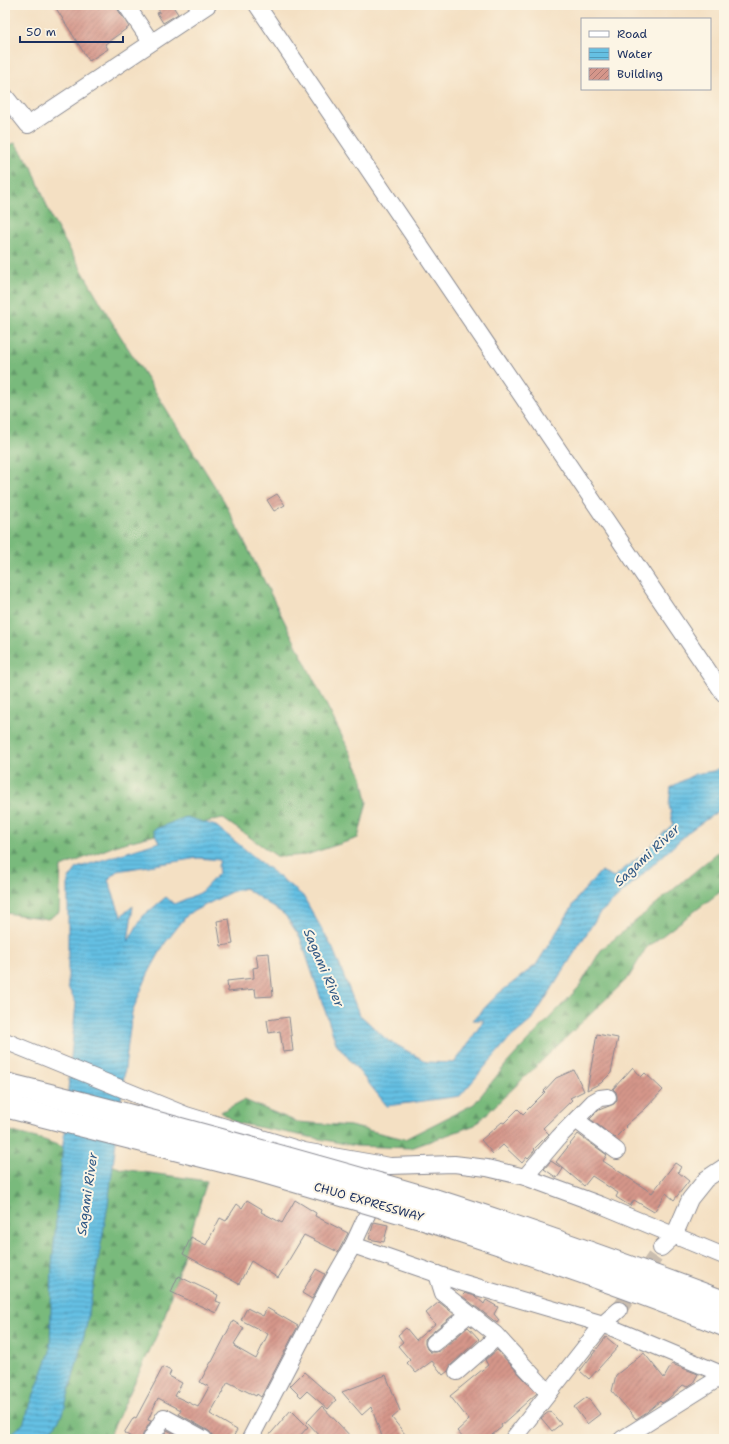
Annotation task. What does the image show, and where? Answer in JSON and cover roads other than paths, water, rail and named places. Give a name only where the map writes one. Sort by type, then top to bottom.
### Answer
[{"type":"highway","name":"CHUO EXPRESSWAY","points":[[5,1084],[259,1150],[430,1210],[501,1243],[616,1283],[724,1325]]},
{"type":"highway","name":"CHUO EXPRESSWAY","points":[[5,1106],[254,1169],[430,1210],[514,1226],[623,1264],[724,1302]]},
{"type":"street","points":[[126,5],[151,42]]},
{"type":"street","points":[[5,96],[28,125],[208,5]]},
{"type":"street","points":[[257,5],[724,694]]},
{"type":"street","points":[[5,1041],[186,1115],[304,1151],[390,1166],[454,1164],[487,1168],[525,1177],[602,1205],[724,1256]]},
{"type":"street","points":[[525,1177],[559,1137],[593,1102],[600,1098],[608,1097]]},
{"type":"street","points":[[576,1120],[617,1151]]},
{"type":"street","points":[[250,1439],[330,1285],[353,1245],[390,1166]]},
{"type":"street","points":[[661,1248],[674,1236],[690,1199],[706,1179],[724,1166]]},
{"type":"street","points":[[353,1245],[460,1282],[603,1324],[724,1375]]},
{"type":"street","points":[[437,1274],[443,1293],[497,1337],[549,1393]]},
{"type":"street","points":[[513,1439],[603,1324],[619,1310]]},
{"type":"street","points":[[434,1343],[469,1314]]},
{"type":"street","points":[[457,1372],[497,1337]]},
{"type":"street","points":[[622,1439],[724,1375]]},
{"type":"street","points":[[151,1439],[164,1416],[204,1439]]},
{"type":"water","name":"Sagami River","points":[[724,767],[724,807],[691,830],[599,914],[532,1020],[508,1040],[460,1096],[387,1106],[336,1043],[300,937],[285,915],[245,888],[231,892],[188,914],[165,943],[148,974],[132,1012],[108,1205],[86,1328],[63,1414],[46,1439],[5,1439],[23,1424],[50,1352],[52,1265],[76,1003],[68,987],[68,880],[77,868],[159,842],[153,830],[186,817],[216,826],[303,896],[333,949],[359,1014],[386,1039],[427,1062],[454,1063],[484,1020],[473,1020],[498,994],[536,965],[579,896],[601,871],[614,877],[639,857],[673,824],[669,805],[671,787],[695,774],[713,771]],"holes":[[[198,858],[220,860],[218,866],[219,873],[200,893],[174,904],[166,897],[142,917],[128,942],[133,906],[121,916],[108,880],[117,871]]]},
{"type":"tunnel","points":[[619,1310],[661,1248]]}]
